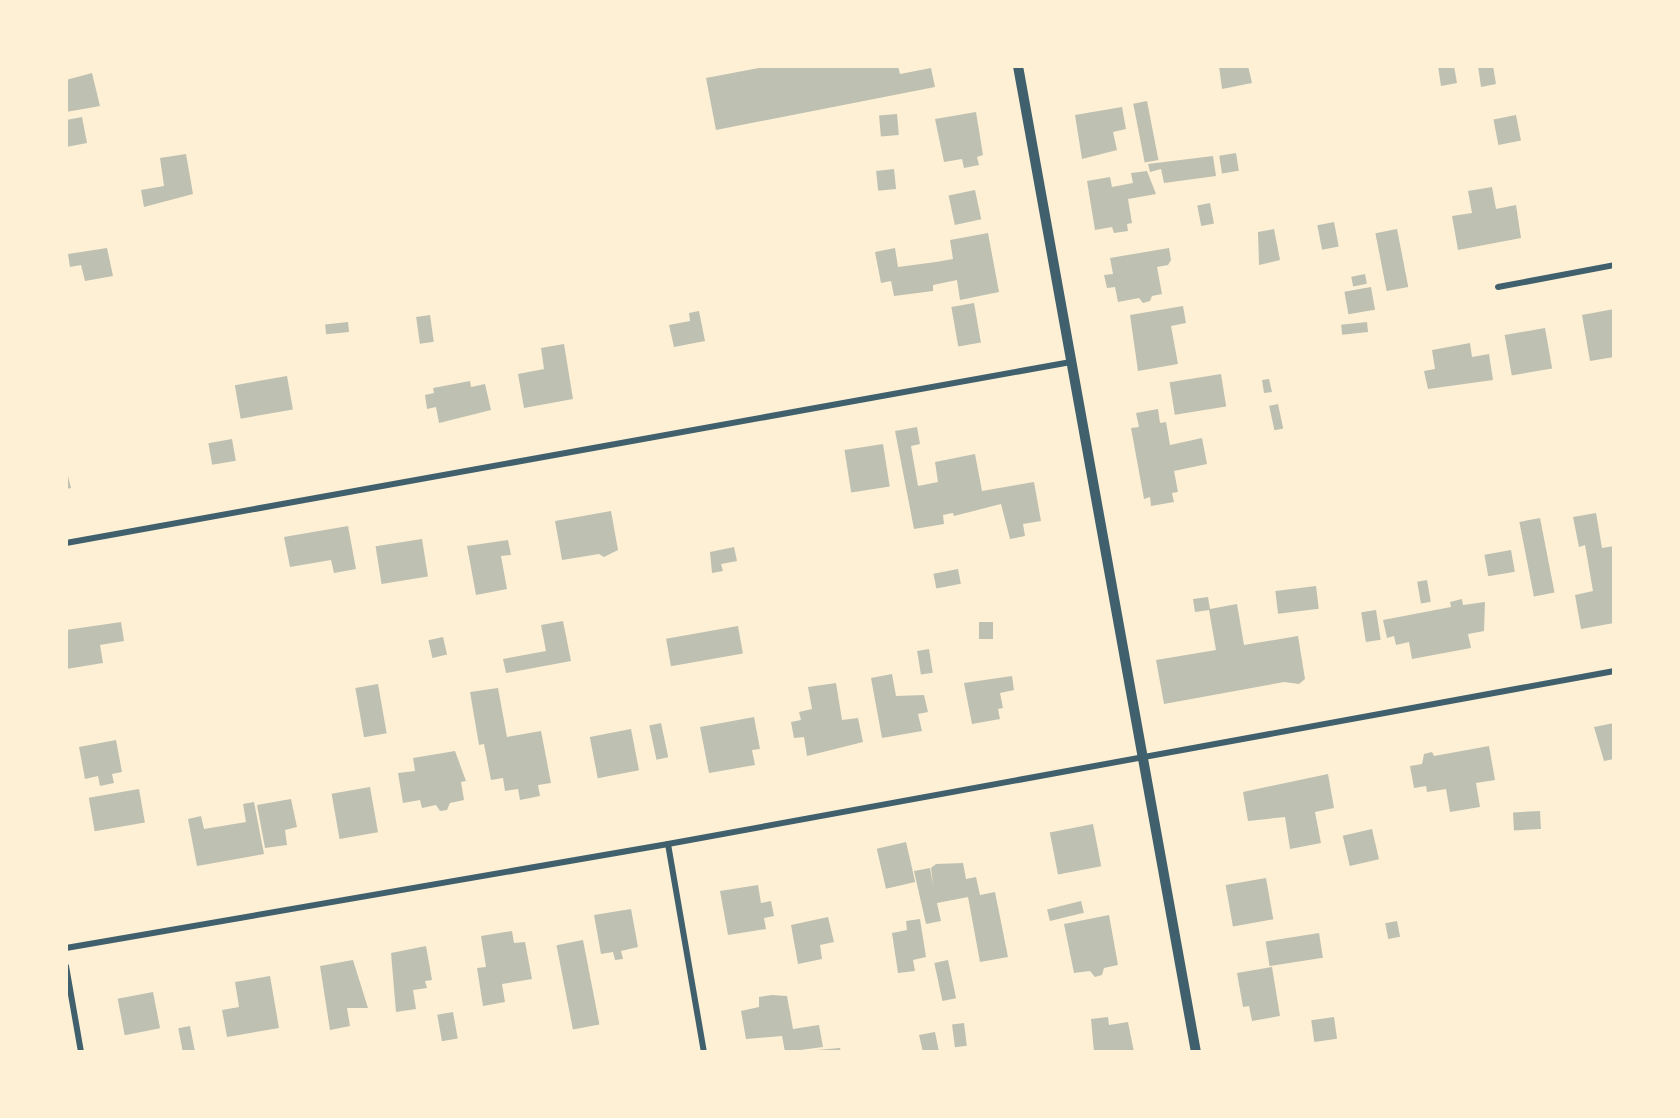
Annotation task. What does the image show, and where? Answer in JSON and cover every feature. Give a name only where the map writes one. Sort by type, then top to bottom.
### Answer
[{"type":"street","points":[[1018,66],[1196,1052]]},
{"type":"street","points":[[1498,287],[1614,265]]},
{"type":"street","points":[[66,543],[1071,362]]},
{"type":"street","points":[[66,948],[668,844],[1144,754],[1614,671]]},
{"type":"street","points":[[668,844],[704,1052]]},
{"type":"street","points":[[66,966],[81,1052]]},
{"type":"building","points":[[769,66],[898,66],[900,74],[931,68],[935,87],[716,130],[706,78]]},
{"type":"building","points":[[1219,66],[1248,66],[1252,83],[1222,89]]},
{"type":"building","points":[[1438,66],[1454,66],[1457,83],[1441,86]]},
{"type":"building","points":[[1478,66],[1493,66],[1496,84],[1481,87]]},
{"type":"building","points":[[92,73],[100,106],[66,112],[66,80]]},
{"type":"building","points":[[1147,101],[1158,160],[1145,163],[1133,104]]},
{"type":"building","points":[[1122,107],[1126,129],[1113,132],[1117,150],[1082,159],[1075,115]]},
{"type":"building","points":[[976,112],[983,155],[977,157],[979,165],[964,168],[962,159],[944,162],[935,119]]},
{"type":"building","points":[[897,114],[899,135],[881,136],[879,116]]},
{"type":"building","points":[[1516,115],[1521,141],[1498,145],[1493,119]]},
{"type":"building","points":[[82,117],[87,143],[66,147],[66,120]]},
{"type":"building","points":[[1236,153],[1239,171],[1222,173],[1219,156]]},
{"type":"building","points":[[186,154],[193,194],[144,207],[141,190],[164,186],[160,158]]},
{"type":"building","points":[[1213,156],[1216,176],[1164,183],[1161,169],[1150,172],[1148,164]]},
{"type":"building","points":[[894,169],[896,189],[878,191],[876,171]]},
{"type":"building","points":[[1147,171],[1156,194],[1128,199],[1132,223],[1127,224],[1128,231],[1114,233],[1112,227],[1095,230],[1087,181],[1110,177],[1112,187],[1133,183],[1131,173]]},
{"type":"building","points":[[1492,187],[1496,209],[1516,205],[1521,238],[1458,250],[1452,216],[1472,213],[1468,191]]},
{"type":"building","points":[[975,190],[981,219],[955,225],[949,196]]},
{"type":"building","points":[[1210,203],[1214,224],[1201,226],[1197,205]]},
{"type":"building","points":[[1334,222],[1339,247],[1322,250],[1317,225]]},
{"type":"building","points":[[1274,229],[1280,260],[1259,265],[1258,232]]},
{"type":"building","points":[[1397,229],[1408,287],[1387,291],[1375,233]]},
{"type":"building","points":[[988,233],[999,292],[960,300],[957,280],[933,285],[933,291],[894,296],[891,281],[881,283],[875,252],[895,248],[898,267],[936,262],[953,259],[950,240]]},
{"type":"building","points":[[107,248],[113,276],[85,281],[81,265],[70,267],[68,254]]},
{"type":"building","points":[[1169,248],[1171,260],[1168,265],[1157,267],[1162,294],[1152,296],[1150,301],[1143,303],[1139,298],[1118,302],[1115,287],[1107,288],[1104,275],[1113,274],[1110,258]]},
{"type":"building","points":[[1365,274],[1367,284],[1353,286],[1351,277]]},
{"type":"building","points":[[1371,287],[1375,310],[1348,314],[1344,292]]},
{"type":"building","points":[[974,303],[981,342],[958,346],[951,307]]},
{"type":"building","points":[[1183,306],[1186,323],[1171,326],[1178,364],[1138,371],[1130,315]]},
{"type":"building","points":[[1614,309],[1614,357],[1590,361],[1582,315]]},
{"type":"building","points":[[699,311],[705,341],[674,347],[669,325],[690,321],[689,313]]},
{"type":"building","points":[[430,315],[434,342],[420,344],[416,317]]},
{"type":"building","points":[[348,322],[349,332],[326,334],[325,324]]},
{"type":"building","points":[[1367,322],[1368,332],[1342,335],[1341,325]]},
{"type":"building","points":[[1545,328],[1552,368],[1512,375],[1505,335]]},
{"type":"building","points":[[1470,343],[1472,357],[1489,354],[1493,380],[1428,389],[1424,371],[1435,369],[1432,350]]},
{"type":"building","points":[[564,344],[573,399],[524,408],[518,374],[544,369],[541,348]]},
{"type":"building","points":[[1221,374],[1226,407],[1175,415],[1170,382]]},
{"type":"building","points":[[287,376],[293,409],[241,419],[235,385]]},
{"type":"building","points":[[1269,379],[1272,392],[1264,393],[1262,380]]},
{"type":"building","points":[[470,381],[471,387],[485,384],[491,410],[439,423],[436,407],[427,409],[425,395],[434,393],[433,388]]},
{"type":"building","points":[[1278,404],[1283,428],[1274,430],[1269,406]]},
{"type":"building","points":[[1158,409],[1160,423],[1166,422],[1170,445],[1202,438],[1207,464],[1174,471],[1178,492],[1172,493],[1174,502],[1151,506],[1150,497],[1144,499],[1131,428],[1139,427],[1136,413]]},
{"type":"building","points":[[917,427],[920,444],[911,446],[918,486],[938,482],[935,462],[975,454],[982,491],[1034,482],[1041,521],[1023,524],[1025,536],[1010,539],[1001,504],[954,516],[953,513],[943,515],[944,524],[914,529],[895,431]]},
{"type":"building","points":[[232,439],[236,461],[212,465],[208,443]]},
{"type":"building","points":[[883,444],[890,486],[851,493],[844,450]]},
{"type":"building","points":[[66,468],[71,488],[66,489]]},
{"type":"building","points":[[611,511],[618,550],[604,557],[599,554],[562,560],[555,521]]},
{"type":"building","points":[[1596,513],[1602,548],[1614,546],[1614,623],[1581,629],[1575,595],[1593,591],[1585,545],[1579,547],[1573,517]]},
{"type":"building","points":[[1540,518],[1555,593],[1534,597],[1519,522]]},
{"type":"building","points":[[348,526],[356,569],[334,573],[331,560],[290,567],[284,537]]},
{"type":"building","points":[[422,539],[428,577],[382,584],[376,546]]},
{"type":"building","points":[[508,540],[511,555],[501,556],[507,589],[476,595],[467,546]]},
{"type":"building","points":[[734,547],[737,561],[721,564],[723,571],[712,573],[710,552]]},
{"type":"building","points":[[1511,550],[1515,572],[1488,576],[1484,555]]},
{"type":"building","points":[[958,569],[961,584],[936,588],[933,574]]},
{"type":"building","points":[[1427,580],[1431,602],[1421,603],[1417,582]]},
{"type":"building","points":[[1316,586],[1319,609],[1278,614],[1275,591]]},
{"type":"building","points":[[1208,597],[1210,609],[1237,604],[1244,645],[1298,636],[1305,679],[1299,684],[1284,682],[1164,704],[1156,660],[1216,650],[1209,610],[1195,612],[1193,599]]},
{"type":"building","points":[[1462,599],[1463,605],[1485,602],[1484,631],[1468,634],[1471,648],[1412,659],[1409,642],[1396,645],[1394,636],[1387,638],[1383,620],[1451,607],[1450,602]]},
{"type":"building","points":[[1376,610],[1381,640],[1366,642],[1361,612]]},
{"type":"building","points":[[563,621],[571,661],[506,673],[503,659],[546,651],[541,625]]},
{"type":"building","points":[[121,622],[124,641],[100,645],[103,663],[66,669],[66,630]]},
{"type":"building","points":[[979,622],[993,622],[993,639],[979,639]]},
{"type":"building","points":[[738,626],[743,654],[671,666],[666,639]]},
{"type":"building","points":[[443,637],[447,655],[432,658],[428,640]]},
{"type":"building","points":[[929,649],[933,673],[921,675],[917,651]]},
{"type":"building","points":[[892,674],[896,696],[924,695],[928,712],[918,714],[922,731],[882,738],[871,678]]},
{"type":"building","points":[[1012,676],[1014,690],[1000,693],[1003,708],[998,709],[1000,719],[972,724],[964,683]]},
{"type":"building","points":[[836,683],[842,720],[858,718],[863,742],[807,756],[804,737],[794,738],[791,722],[801,720],[799,712],[812,709],[808,687]]},
{"type":"building","points":[[378,684],[387,733],[364,737],[355,688]]},
{"type":"building","points":[[498,688],[507,737],[541,731],[551,783],[538,785],[540,796],[520,800],[518,789],[505,791],[503,778],[491,780],[484,744],[479,745],[470,692]]},
{"type":"building","points":[[754,717],[760,749],[752,750],[755,765],[709,773],[700,727]]},
{"type":"building","points":[[661,723],[668,757],[657,760],[649,725]]},
{"type":"building","points":[[1614,723],[1614,759],[1604,761],[1594,727]]},
{"type":"building","points":[[631,729],[639,770],[598,778],[590,737]]},
{"type":"building","points":[[116,740],[122,772],[112,774],[114,783],[100,786],[98,776],[85,779],[79,747]]},
{"type":"building","points":[[1489,746],[1495,780],[1476,783],[1480,807],[1450,812],[1446,789],[1427,792],[1426,786],[1414,788],[1410,766],[1422,764],[1424,754],[1432,752],[1434,756]]},
{"type":"building","points":[[455,751],[466,781],[461,782],[464,800],[450,803],[447,810],[440,811],[436,805],[422,808],[420,800],[403,803],[398,773],[415,771],[413,758]]},
{"type":"building","points":[[1328,774],[1334,808],[1315,812],[1321,843],[1290,849],[1285,817],[1248,821],[1243,792]]},
{"type":"building","points":[[370,787],[378,832],[340,839],[332,794]]},
{"type":"building","points":[[139,789],[145,822],[95,831],[89,798]]},
{"type":"building","points":[[291,799],[297,827],[285,830],[287,845],[265,848],[257,805]]},
{"type":"building","points":[[254,802],[264,854],[197,866],[188,819],[201,816],[204,829],[246,822],[243,804]]},
{"type":"building","points":[[1540,811],[1541,829],[1514,830],[1513,812]]},
{"type":"building","points":[[1093,824],[1101,866],[1058,875],[1050,832]]},
{"type":"building","points":[[1372,829],[1379,859],[1350,866],[1343,836]]},
{"type":"building","points":[[906,842],[915,882],[886,889],[877,849]]},
{"type":"building","points":[[963,863],[966,879],[976,877],[980,895],[995,892],[1008,957],[980,962],[968,897],[937,903],[941,921],[926,924],[914,871],[930,868],[933,885],[931,868],[936,864]]},
{"type":"building","points":[[1266,878],[1273,919],[1233,926],[1226,885]]},
{"type":"building","points":[[758,885],[761,903],[771,901],[774,916],[764,918],[766,929],[728,935],[720,891]]},
{"type":"building","points":[[1081,901],[1084,913],[1050,921],[1047,909]]},
{"type":"building","points":[[631,909],[638,947],[621,951],[623,959],[615,960],[613,952],[601,954],[594,915]]},
{"type":"building","points":[[1109,915],[1118,965],[1104,968],[1102,975],[1095,977],[1090,971],[1074,973],[1064,924]]},
{"type":"building","points":[[828,917],[834,942],[820,945],[822,959],[798,964],[791,925]]},
{"type":"building","points":[[920,919],[926,957],[913,960],[915,971],[898,973],[892,933],[907,930],[906,921]]},
{"type":"building","points":[[1397,921],[1400,937],[1388,939],[1385,923]]},
{"type":"building","points":[[512,931],[514,943],[525,942],[532,979],[502,984],[505,1002],[483,1006],[477,968],[486,967],[481,936]]},
{"type":"building","points":[[1319,933],[1323,958],[1270,966],[1266,941]]},
{"type":"building","points":[[583,940],[599,1024],[573,1030],[556,945]]},
{"type":"building","points":[[426,946],[432,980],[425,981],[427,988],[413,990],[416,1009],[396,1012],[391,953]]},
{"type":"building","points":[[353,960],[368,1008],[347,1008],[350,1026],[330,1030],[320,966]]},
{"type":"building","points":[[948,960],[956,998],[942,1001],[934,963]]},
{"type":"building","points":[[1272,967],[1280,1016],[1252,1021],[1249,1006],[1243,1007],[1237,973]]},
{"type":"building","points":[[270,976],[279,1028],[227,1037],[222,1010],[239,1007],[235,982]]},
{"type":"building","points":[[153,992],[160,1028],[125,1035],[118,999]]},
{"type":"building","points":[[787,996],[793,1029],[819,1025],[823,1047],[785,1052],[782,1036],[746,1039],[741,1011],[759,1007],[759,997]]},
{"type":"building","points":[[453,1012],[458,1039],[442,1041],[437,1015]]},
{"type":"building","points":[[1108,1017],[1109,1025],[1128,1022],[1134,1052],[1094,1052],[1091,1019]]},
{"type":"building","points":[[1334,1017],[1337,1039],[1314,1042],[1311,1020]]},
{"type":"building","points":[[964,1023],[967,1046],[955,1047],[952,1024]]},
{"type":"building","points":[[190,1026],[195,1051],[183,1052],[178,1028]]},
{"type":"building","points":[[935,1032],[939,1052],[923,1052],[919,1035]]},
{"type":"building","points":[[840,1048],[841,1052],[817,1052],[817,1050]]}]
